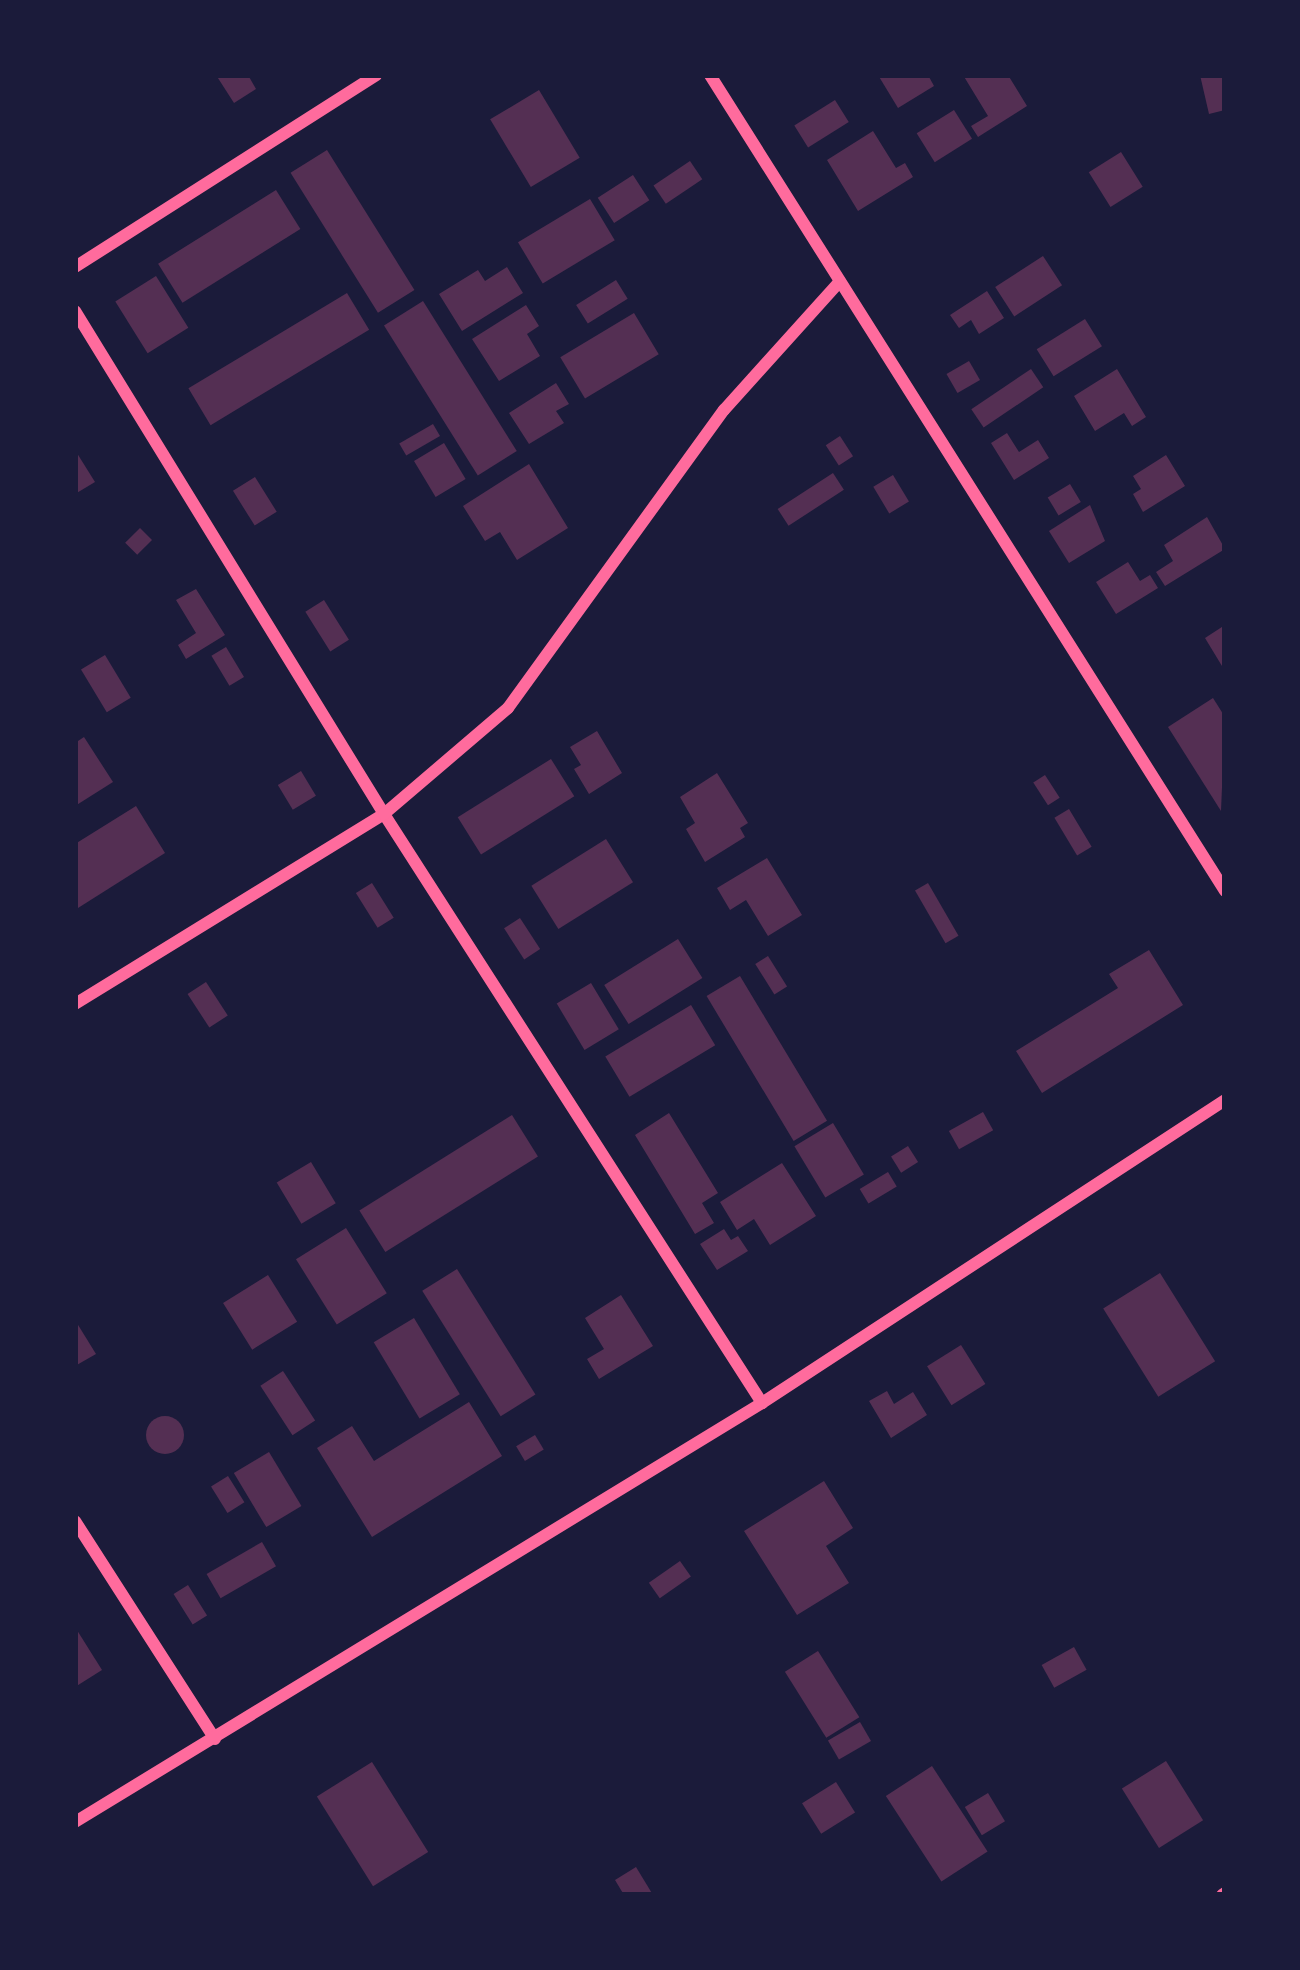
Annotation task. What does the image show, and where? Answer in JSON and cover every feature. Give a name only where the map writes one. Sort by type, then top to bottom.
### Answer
[{"type":"street","points":[[75,267],[376,75]]},
{"type":"street","points":[[710,75],[1225,891]]},
{"type":"street","points":[[75,1004],[384,814],[508,708],[724,410],[840,281]]},
{"type":"street","points":[[75,310],[384,814],[762,1403]]},
{"type":"street","points":[[75,1822],[762,1403],[1225,1100]]},
{"type":"street","points":[[75,1520],[215,1739]]},
{"type":"building","points":[[216,75],[248,75],[256,89],[234,103]]},
{"type":"building","points":[[878,75],[928,75],[934,86],[898,108]]},
{"type":"building","points":[[963,75],[1008,75],[1027,106],[978,137],[971,126],[988,116]]},
{"type":"building","points":[[1200,75],[1225,75],[1225,110],[1209,114]]},
{"type":"building","points":[[539,90],[580,158],[531,187],[490,119]]},
{"type":"building","points":[[835,100],[849,122],[808,147],[794,125]]},
{"type":"building","points":[[954,110],[972,139],[935,162],[917,133]]},
{"type":"building","points":[[873,131],[896,168],[905,163],[913,177],[858,211],[827,160]]},
{"type":"building","points":[[327,150],[414,290],[378,313],[291,173]]},
{"type":"building","points":[[1121,152],[1143,187],[1111,207],[1089,172]]},
{"type":"building","points":[[690,161],[702,179],[666,204],[654,186]]},
{"type":"building","points":[[633,175],[649,200],[614,223],[598,198]]},
{"type":"building","points":[[276,190],[300,229],[182,303],[158,264]]},
{"type":"building","points":[[590,199],[615,240],[543,283],[518,242]]},
{"type":"building","points":[[1043,256],[1062,285],[1014,316],[995,287]]},
{"type":"building","points":[[507,267],[523,293],[462,331],[439,294],[478,270],[485,281]]},
{"type":"building","points":[[156,276],[188,328],[148,353],[115,301]]},
{"type":"building","points":[[616,280],[628,299],[588,324],[576,305]]},
{"type":"building","points":[[987,291],[1004,318],[979,334],[971,320],[959,328],[950,315]]},
{"type":"building","points":[[347,293],[369,330],[211,425],[188,388]]},
{"type":"building","points":[[423,301],[517,451],[478,475],[384,325]]},
{"type":"building","points":[[526,305],[539,326],[527,334],[540,356],[499,381],[472,339]]},
{"type":"building","points":[[634,313],[659,354],[585,398],[560,357]]},
{"type":"building","points":[[1085,319],[1102,346],[1054,376],[1037,349]]},
{"type":"building","points":[[969,361],[980,380],[957,393],[946,374]]},
{"type":"building","points":[[1031,369],[1043,387],[984,428],[971,409]]},
{"type":"building","points":[[1117,369],[1146,417],[1132,426],[1124,413],[1095,431],[1074,396]]},
{"type":"building","points":[[556,383],[569,404],[556,411],[564,423],[529,444],[509,413]]},
{"type":"building","points":[[433,424],[440,436],[406,456],[399,444]]},
{"type":"building","points":[[1007,433],[1019,452],[1038,440],[1049,458],[1014,480],[991,443]]},
{"type":"building","points":[[840,436],[853,456],[839,465],[826,445]]},
{"type":"building","points":[[444,443],[466,479],[436,497],[414,461]]},
{"type":"building","points":[[75,450],[95,482],[75,494]]},
{"type":"building","points":[[1166,455],[1185,486],[1143,512],[1133,494],[1141,489],[1133,476]]},
{"type":"building","points":[[529,464],[568,528],[517,560],[500,532],[485,541],[463,506]]},
{"type":"building","points":[[833,473],[844,490],[789,526],[778,509]]},
{"type":"building","points":[[893,475],[909,502],[889,513],[873,487]]},
{"type":"building","points":[[255,477],[277,512],[255,526],[233,491]]},
{"type":"building","points":[[1070,484],[1081,502],[1059,515],[1048,497]]},
{"type":"building","points":[[1090,505],[1105,541],[1069,563],[1049,531]]},
{"type":"building","points":[[1207,517],[1225,549],[1165,586],[1156,572],[1173,561],[1164,545]]},
{"type":"building","points":[[140,528],[152,540],[137,555],[125,543]]},
{"type":"building","points":[[1128,562],[1140,581],[1150,575],[1158,588],[1116,614],[1096,582]]},
{"type":"building","points":[[196,589],[225,635],[186,659],[178,645],[196,633],[176,600]]},
{"type":"building","points":[[324,600],[349,640],[330,652],[305,612]]},
{"type":"building","points":[[1225,625],[1225,671],[1205,638]]},
{"type":"building","points":[[226,647],[244,677],[229,686],[211,656]]},
{"type":"building","points":[[105,655],[131,698],[107,712],[81,669]]},
{"type":"building","points":[[1213,698],[1225,717],[1221,811],[1168,727]]},
{"type":"building","points":[[597,731],[622,773],[589,794],[574,769],[581,765],[570,747]]},
{"type":"building","points":[[84,737],[113,782],[75,806],[75,743]]},
{"type":"building","points":[[551,759],[574,796],[481,855],[458,817]]},
{"type":"building","points":[[301,771],[316,796],[293,810],[278,785]]},
{"type":"building","points":[[717,773],[748,823],[740,828],[745,837],[705,862],[686,829],[695,823],[680,797]]},
{"type":"building","points":[[1045,775],[1060,798],[1048,805],[1033,783]]},
{"type":"building","points":[[136,806],[165,853],[78,908],[75,844]]},
{"type":"building","points":[[1069,809],[1092,847],[1077,855],[1054,818]]},
{"type":"building","points":[[606,839],[633,882],[558,929],[531,886]]},
{"type":"building","points":[[767,858],[802,915],[768,936],[746,900],[730,910],[717,888]]},
{"type":"building","points":[[372,883],[394,918],[378,928],[356,893]]},
{"type":"building","points":[[928,883],[959,936],[946,943],[915,891]]},
{"type":"building","points":[[520,918],[540,949],[524,959],[504,928]]},
{"type":"building","points":[[678,939],[702,978],[629,1024],[604,985]]},
{"type":"building","points":[[1149,950],[1183,1005],[1042,1093],[1016,1051],[1118,988],[1109,974]]},
{"type":"building","points":[[768,956],[787,987],[774,994],[755,964]]},
{"type":"building","points":[[740,976],[827,1121],[794,1141],[707,996]]},
{"type":"building","points":[[206,982],[228,1016],[209,1028],[188,994]]},
{"type":"building","points":[[591,983],[619,1029],[585,1050],[557,1004]]},
{"type":"building","points":[[691,1005],[715,1045],[629,1097],[605,1057]]},
{"type":"building","points":[[983,1112],[993,1130],[959,1149],[949,1131]]},
{"type":"building","points":[[669,1113],[718,1193],[702,1203],[714,1223],[695,1234],[635,1135]]},
{"type":"building","points":[[512,1115],[538,1157],[385,1252],[359,1210]]},
{"type":"building","points":[[833,1123],[864,1174],[825,1198],[794,1146]]},
{"type":"building","points":[[908,1146],[918,1162],[901,1173],[891,1157]]},
{"type":"building","points":[[311,1162],[336,1203],[301,1224],[277,1183]]},
{"type":"building","points":[[782,1163],[816,1216],[770,1245],[754,1219],[737,1230],[720,1202]]},
{"type":"building","points":[[888,1172],[897,1187],[868,1204],[860,1189]]},
{"type":"building","points":[[346,1228],[387,1293],[337,1325],[296,1259]]},
{"type":"building","points":[[724,1229],[731,1240],[738,1236],[748,1251],[717,1270],[700,1244]]},
{"type":"building","points":[[457,1269],[535,1395],[501,1416],[422,1291]]},
{"type":"building","points":[[1160,1273],[1215,1361],[1158,1397],[1103,1309]]},
{"type":"building","points":[[268,1275],[297,1322],[252,1350],[223,1303]]},
{"type":"building","points":[[621,1295],[653,1346],[599,1379],[587,1359],[604,1349],[585,1318]]},
{"type":"building","points":[[414,1318],[460,1394],[420,1418],[374,1342]]},
{"type":"building","points":[[75,1320],[96,1354],[75,1366]]},
{"type":"building","points":[[961,1345],[985,1384],[951,1405],[927,1366]]},
{"type":"building","points":[[283,1371],[315,1420],[292,1435],[260,1386]]},
{"type":"building","points":[[887,1391],[894,1404],[913,1392],[927,1415],[891,1438],[869,1401]]},
{"type":"building","points":[[469,1402],[502,1456],[372,1537],[317,1448],[352,1426],[374,1461]]},
{"type":"building","points":[[165,1416],[178,1422],[184,1435],[178,1448],[165,1454],[152,1448],[146,1435],[152,1422]]},
{"type":"building","points":[[535,1435],[544,1450],[525,1461],[516,1446]]},
{"type":"building","points":[[269,1452],[301,1506],[266,1527],[234,1473]]},
{"type":"building","points":[[228,1476],[244,1502],[227,1513],[211,1487]]},
{"type":"building","points":[[824,1481],[853,1528],[826,1546],[849,1583],[797,1615],[744,1531]]},
{"type":"building","points":[[262,1542],[276,1566],[221,1598],[207,1574]]},
{"type":"building","points":[[680,1561],[691,1577],[660,1598],[649,1583]]},
{"type":"building","points":[[188,1585],[207,1616],[193,1625],[174,1594]]},
{"type":"building","points":[[75,1627],[102,1670],[75,1687]]},
{"type":"building","points":[[1074,1647],[1087,1670],[1054,1688],[1042,1665]]},
{"type":"building","points":[[818,1651],[859,1717],[826,1738],[785,1672]]},
{"type":"building","points":[[860,1722],[871,1741],[839,1760],[828,1740]]},
{"type":"building","points":[[1166,1761],[1203,1820],[1159,1848],[1122,1789]]},
{"type":"building","points":[[372,1762],[428,1852],[373,1886],[317,1796]]},
{"type":"building","points":[[932,1766],[988,1852],[941,1881],[886,1796]]},
{"type":"building","points":[[836,1782],[855,1813],[821,1834],[802,1803]]},
{"type":"building","points":[[988,1793],[1005,1821],[982,1835],[965,1807]]},
{"type":"building","points":[[636,1867],[653,1895],[624,1895],[615,1880]]}]
